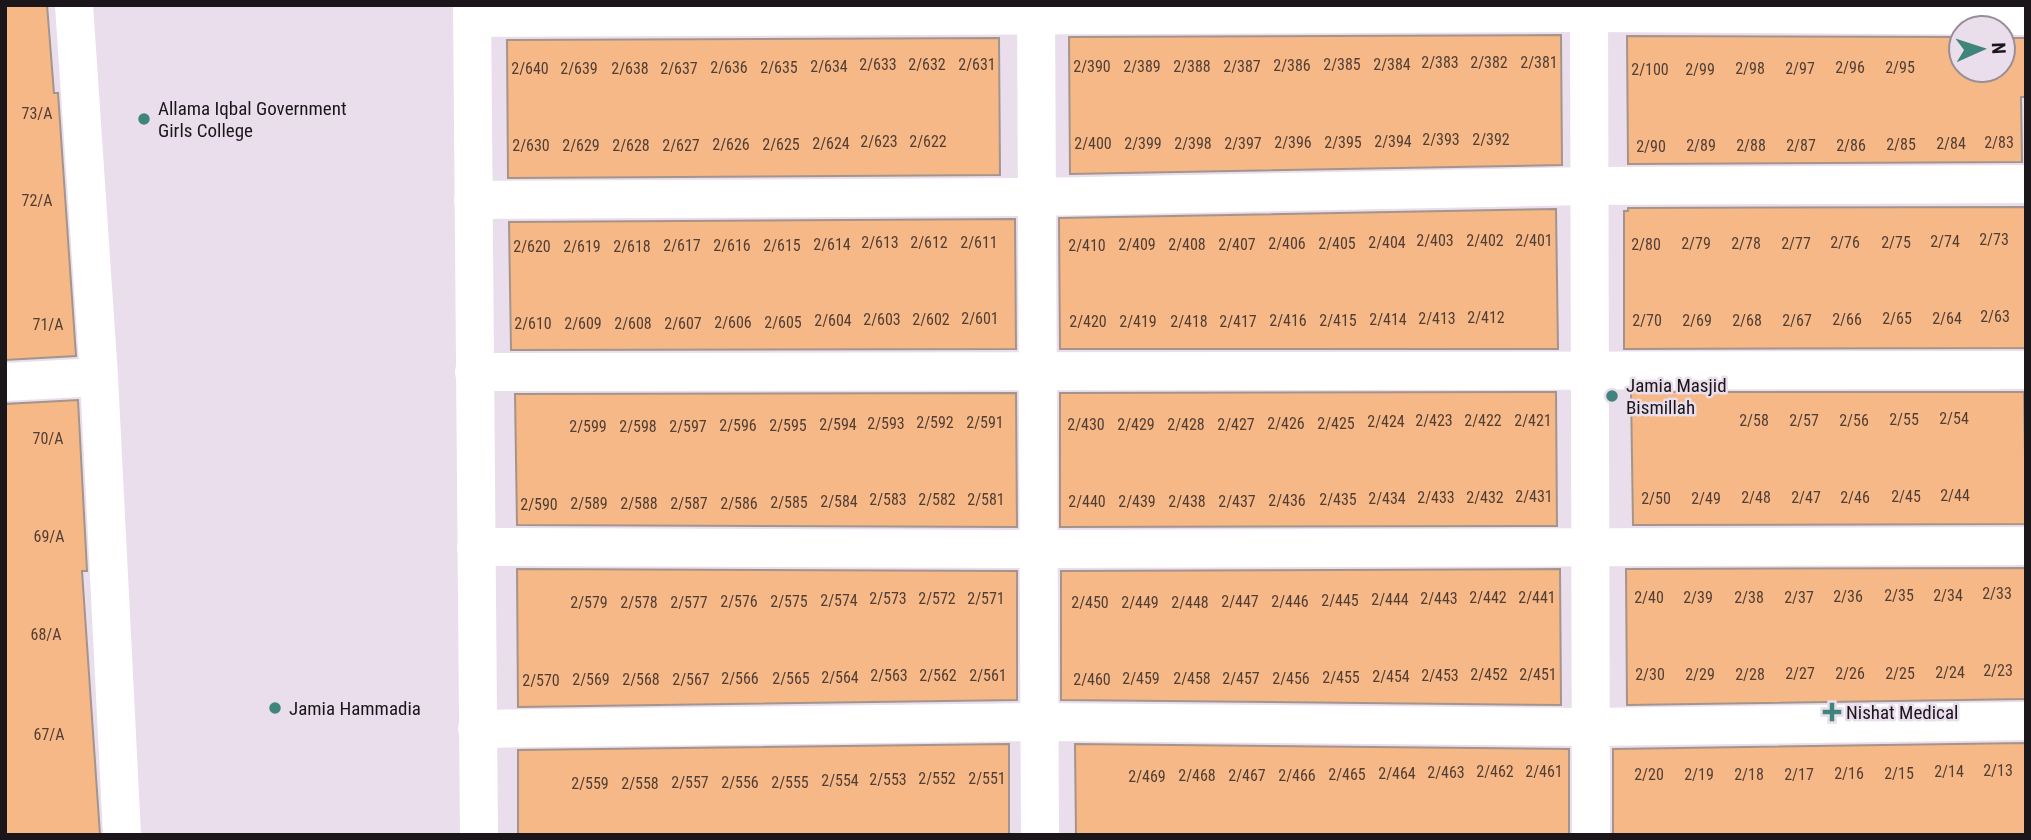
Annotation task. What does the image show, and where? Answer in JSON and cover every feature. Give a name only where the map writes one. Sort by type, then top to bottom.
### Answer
[{"type":"street","points":[[74,5],[99,377],[122,835]]},
{"type":"street","points":[[1589,9],[1591,835]]},
{"type":"street","points":[[479,835],[472,12],[1589,9],[2026,16]]},
{"type":"street","points":[[1036,10],[1040,835]]},
{"type":"street","points":[[472,200],[1037,197],[1589,186],[2026,184]]},
{"type":"street","points":[[474,372],[2026,370]]},
{"type":"street","points":[[5,382],[99,377]]},
{"type":"street","points":[[476,547],[1038,549],[2026,546]]},
{"type":"street","points":[[477,729],[1039,722],[1590,727],[2026,721]]},
{"type":"building","points":[[5,5],[47,5],[54,93],[58,93],[76,356],[5,360]]},
{"type":"building","points":[[1561,35],[1562,165],[1070,174],[1069,37]]},
{"type":"building","points":[[1627,36],[1947,37],[1947,84],[2017,84],[2017,38],[2026,38],[2026,97],[2021,97],[2022,162],[1628,164]]},
{"type":"building","points":[[999,38],[1000,175],[508,178],[507,40]]},
{"type":"building","points":[[2026,207],[2026,348],[1624,349],[1624,211],[1628,211],[1628,208]]},
{"type":"building","points":[[1556,209],[1558,349],[1060,349],[1059,218]]},
{"type":"building","points":[[1015,219],[1016,349],[511,350],[509,222]]},
{"type":"building","points":[[1556,392],[1557,526],[1060,527],[1060,393]]},
{"type":"building","points":[[1631,392],[2024,392],[2026,524],[1633,525]]},
{"type":"building","points":[[1016,393],[1017,527],[517,525],[515,394]]},
{"type":"building","points":[[78,400],[87,571],[82,571],[100,835],[5,835],[5,404]]},
{"type":"building","points":[[2026,568],[2026,699],[1627,705],[1626,569]]},
{"type":"building","points":[[517,569],[1017,571],[1017,700],[518,707]]},
{"type":"building","points":[[1560,569],[1561,705],[1061,700],[1061,571]]},
{"type":"building","points":[[2026,743],[2026,835],[1613,835],[1613,749]]},
{"type":"building","points":[[1009,744],[1009,835],[518,835],[518,750]]},
{"type":"building","points":[[1075,744],[1569,749],[1569,835],[1076,835]]},
{"type":"place","name":"Allama Iqbal Government Girls College","points":[[144,119]]},
{"type":"place","name":"Jamia Masjid Bismillah","points":[[1612,396]]},
{"type":"place","name":"Jamia Hammadia","points":[[275,708]]},
{"type":"place","name":"Nishat Medical","points":[[1832,712]]}]
